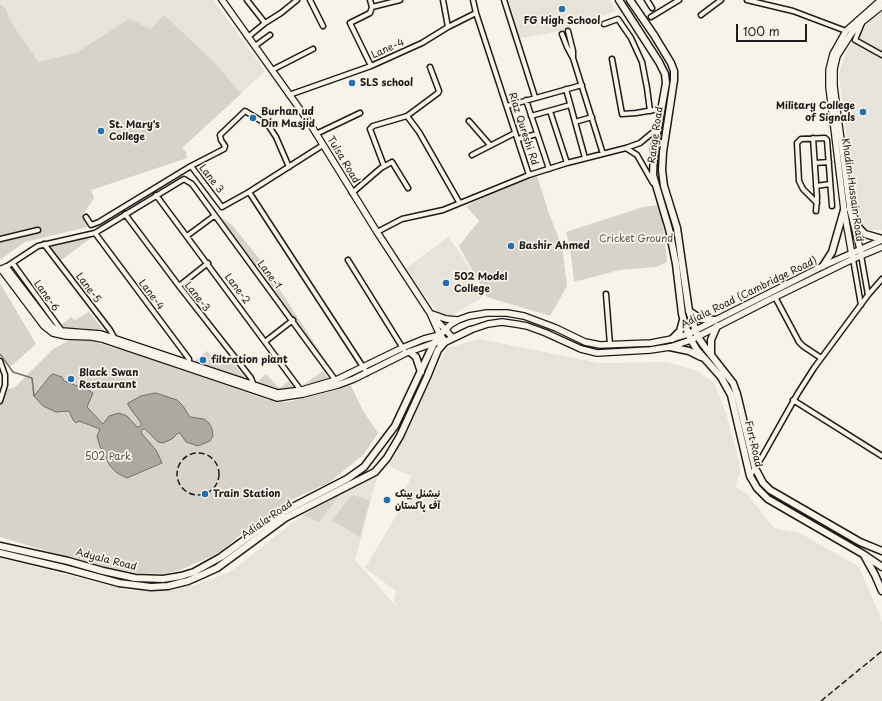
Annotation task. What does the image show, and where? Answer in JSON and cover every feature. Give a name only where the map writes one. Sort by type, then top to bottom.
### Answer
[{"type":"main road","name":"Tulsa Road","points":[[222,0],[316,134],[352,193],[430,313],[444,342]]},
{"type":"main road","points":[[619,0],[665,74],[666,83],[660,109],[653,162],[656,189],[669,229],[676,264],[683,320],[680,331],[672,339]]},
{"type":"main road","name":"Range Road","points":[[630,0],[654,35],[671,63],[674,71],[662,170],[664,186],[677,228],[689,311],[695,330]]},
{"type":"main road","name":"Khadim Hussain Road","points":[[861,252],[847,210],[829,77],[830,62],[846,31],[881,0]]},
{"type":"main road","name":"Khadim Hussain Road","points":[[853,259],[833,76],[835,62],[841,48],[863,21],[882,6]]},
{"type":"main road","points":[[847,210],[865,234],[882,240]]},
{"type":"main road","points":[[822,266],[832,252],[847,210]]},
{"type":"main road","name":"Adiala Road (Cambridge Road)","points":[[440,335],[445,329],[458,320],[469,316],[487,313],[507,313],[524,316],[556,328],[585,342],[600,345],[651,343],[672,339],[716,323],[775,296],[853,259],[861,252],[882,240]]},
{"type":"main road","name":"Adiala Road (Cambridge Road)","points":[[470,330],[488,324],[502,322],[516,324],[527,326],[546,333],[580,349],[597,353],[650,350],[670,347],[698,337],[716,323],[822,266],[852,252],[861,252],[882,247]]},
{"type":"main road","points":[[2,269],[51,326],[64,334],[91,332],[102,334],[115,340],[254,388],[278,393],[302,392],[337,383],[365,370],[434,343],[444,342]]},
{"type":"main road","points":[[689,311],[701,319],[716,323],[711,340],[711,356]]},
{"type":"main road","name":"Tulsa Road","points":[[430,313],[452,337]]},
{"type":"main road","points":[[430,313],[446,319],[458,320]]},
{"type":"main road","name":"Fort Road","points":[[682,314],[691,340],[705,360],[721,377],[731,395],[750,476],[757,488],[768,499],[863,554],[882,567]]},
{"type":"main road","name":"Adiala Road","points":[[0,553],[119,583],[151,587],[168,586],[188,581],[217,568],[289,516],[375,472],[388,458],[400,436],[438,350],[444,342],[452,337],[470,330]]},
{"type":"main road","name":"Fort Road","points":[[695,330],[711,356],[733,383],[755,468],[763,483],[770,490],[872,548],[882,550]]},
{"type":"main road","points":[[365,370],[402,348],[424,339],[440,335]]},
{"type":"main road","points":[[421,372],[434,343],[440,335]]},
{"type":"main road","points":[[670,347],[689,351],[705,360]]},
{"type":"main road","points":[[408,353],[416,357],[421,372]]},
{"type":"main road","name":"Adyala Road","points":[[0,546],[68,561],[126,577],[148,580],[181,576],[194,572],[216,560],[283,512],[347,479],[364,467],[395,426],[421,372]]},
{"type":"main road","points":[[863,554],[882,591]]},
{"type":"street","points":[[247,0],[265,23]]},
{"type":"street","points":[[310,0],[323,26]]},
{"type":"street","points":[[370,0],[372,7],[370,12],[350,23],[371,66]]},
{"type":"street","points":[[372,7],[400,0]]},
{"type":"street","points":[[443,0],[448,27]]},
{"type":"street","points":[[473,0],[476,13]]},
{"type":"street","points":[[504,0],[535,97]]},
{"type":"street","points":[[647,0],[652,8]]},
{"type":"street","points":[[651,17],[679,0]]},
{"type":"street","points":[[701,15],[721,0]]},
{"type":"street","points":[[747,0],[761,1],[794,11],[846,31]]},
{"type":"street","points":[[248,37],[265,23],[281,13],[294,1]]},
{"type":"street","name":"Lane-4","points":[[289,95],[371,66],[422,43],[448,27],[476,13]]},
{"type":"street","name":"Riaz Qureshi Rd","points":[[476,13],[529,175],[566,163],[640,143],[658,128]]},
{"type":"street","points":[[604,24],[618,19],[631,38],[642,62],[650,111]]},
{"type":"street","points":[[841,48],[855,40],[863,21]]},
{"type":"street","points":[[568,31],[574,51],[573,58]]},
{"type":"street","points":[[562,34],[567,48],[573,58],[603,154]]},
{"type":"street","points":[[255,46],[270,35]]},
{"type":"street","points":[[855,40],[882,55]]},
{"type":"street","points":[[272,70],[313,49]]},
{"type":"street","points":[[612,60],[622,114],[660,109]]},
{"type":"street","points":[[384,166],[370,129],[373,126],[407,116],[438,93],[439,91],[430,67]]},
{"type":"street","points":[[507,106],[582,85]]},
{"type":"street","points":[[566,89],[585,158]]},
{"type":"street","points":[[526,100],[549,169]]},
{"type":"street","points":[[531,116],[570,105]]},
{"type":"street","points":[[191,166],[226,148],[220,135],[245,111],[268,124],[276,137],[289,166]]},
{"type":"street","points":[[550,111],[566,163]]},
{"type":"street","points":[[316,134],[360,113]]},
{"type":"street","points":[[407,116],[419,132],[459,202]]},
{"type":"street","points":[[575,122],[592,117]]},
{"type":"street","points":[[469,121],[490,145]]},
{"type":"street","points":[[472,155],[516,133]]},
{"type":"street","points":[[518,139],[537,134]]},
{"type":"street","points":[[813,138],[817,204],[816,212]]},
{"type":"street","points":[[817,204],[803,189],[799,181],[797,143],[801,139],[825,138],[827,140],[832,206]]},
{"type":"street","name":"Lane 3","points":[[86,217],[91,225],[98,222],[191,166],[222,207],[249,192],[323,145]]},
{"type":"street","points":[[626,148],[637,155],[656,189]]},
{"type":"street","points":[[352,193],[384,166],[392,162],[408,188]]},
{"type":"street","points":[[815,162],[829,162]]},
{"type":"street","points":[[377,232],[402,219],[443,210],[459,202],[529,175]]},
{"type":"street","name":"Lane-1","points":[[156,195],[184,178],[192,184],[214,216],[293,320],[337,383]]},
{"type":"street","points":[[816,186],[830,184]]},
{"type":"street","points":[[249,192],[365,370]]},
{"type":"street","points":[[2,269],[30,250],[44,244],[95,233],[156,195]]},
{"type":"street","name":"Lane-2","points":[[156,195],[266,341],[302,392]]},
{"type":"street","name":"Lane-3","points":[[124,214],[251,378],[254,388]]},
{"type":"street","points":[[188,236],[214,216]]},
{"type":"street","points":[[0,239],[38,230]]},
{"type":"street","name":"Lane-4","points":[[95,233],[189,359],[189,366]]},
{"type":"street","name":"Lane-5","points":[[44,244],[115,340]]},
{"type":"street","name":"Khadim Hussain Road","points":[[861,252],[868,295]]},
{"type":"street","name":"Khadim Hussain Road","points":[[853,259],[861,306]]},
{"type":"street","points":[[348,260],[402,348],[408,353]]},
{"type":"street","points":[[179,286],[208,263]]},
{"type":"street","name":"Lane-6","points":[[14,265],[64,334]]},
{"type":"street","points":[[750,476],[793,400],[821,358],[868,295],[882,279]]},
{"type":"street","points":[[606,294],[610,345]]},
{"type":"street","points":[[775,296],[799,342],[821,358]]},
{"type":"street","points":[[266,341],[293,320]]},
{"type":"street","points":[[0,361],[5,375],[6,385],[0,401]]},
{"type":"street","points":[[793,400],[882,456]]},
{"type":"shaded area","name":"St. Mary's College","points":[[0,0],[213,0],[265,71],[182,148],[186,152],[187,158],[91,190],[94,198],[82,216],[87,227],[25,242],[0,260]]},
{"type":"shaded area","points":[[502,0],[610,0],[616,11],[556,32],[511,40]]},
{"type":"shaded area","name":"Military College of Signals","points":[[882,12],[882,230],[870,230],[861,224],[856,215],[839,76],[842,62],[851,44],[868,23]]},
{"type":"shaded area","name":"502 Model College","points":[[448,237],[465,260],[483,297],[451,316],[439,313],[404,270]]},
{"type":"shaded area","points":[[479,339],[599,363],[667,362],[698,371],[714,383],[726,413],[741,470],[735,487],[747,494],[774,528],[800,533],[859,567],[882,623],[882,701],[0,701],[0,558],[132,591],[196,585],[230,572],[296,520],[378,473],[355,560],[398,608],[394,601],[396,591],[365,568],[396,516],[411,476],[389,466],[447,348]]},
{"type":"shaded area","points":[[53,374],[62,377],[64,381],[77,386],[82,386],[93,393],[87,407],[103,424],[109,416],[119,413],[127,416],[137,427],[139,427],[141,423],[128,403],[141,396],[156,393],[177,400],[190,417],[204,419],[209,423],[213,436],[210,441],[198,446],[186,442],[180,433],[178,433],[172,439],[163,443],[158,442],[145,429],[143,429],[141,431],[142,434],[156,450],[162,463],[127,478],[117,473],[110,466],[100,447],[97,436],[100,429],[79,421],[76,423],[69,411],[56,412],[43,406],[34,396]]},
{"type":"green space","name":"St. Mary's College","points":[[0,4],[6,9],[9,19],[38,62],[76,53],[129,19],[151,29],[164,15],[217,65],[241,94],[182,148],[186,152],[187,158],[91,190],[94,198],[82,216],[87,227],[25,242],[0,260]]},
{"type":"green space","name":"Bashir Ahmed","points":[[537,176],[549,214],[562,246],[567,286],[550,316],[487,297],[459,246],[479,221],[466,206],[488,195]]},
{"type":"green space","name":"Cricket Ground","points":[[657,205],[662,216],[667,262],[656,267],[619,270],[574,281],[570,247],[566,232],[643,207]]},
{"type":"green space","points":[[219,216],[232,225],[262,262],[337,378]]},
{"type":"green space","points":[[91,238],[60,261],[49,247],[51,244]]},
{"type":"green space","points":[[0,283],[36,344],[10,367],[0,352]]},
{"type":"green space","points":[[89,312],[105,332],[81,328],[64,328],[61,325],[71,317],[75,320]]},
{"type":"green space","name":"502 Park","points":[[69,340],[91,341],[132,353],[268,400],[288,402],[340,389],[350,384],[363,411],[378,433],[364,454],[330,482],[295,498],[247,529],[222,551],[180,570],[163,574],[137,573],[91,564],[0,537],[0,390],[14,388],[52,350]]},
{"type":"green space","points":[[207,351],[217,364],[227,356],[247,380],[195,361]]},
{"type":"green space","points":[[323,371],[329,379],[302,386]]},
{"type":"green space","points":[[266,374],[279,388],[290,380],[297,388],[278,390],[257,382]]},
{"type":"green space","points":[[340,495],[319,522],[303,515]]},
{"type":"green space","points":[[352,495],[370,500],[360,537],[332,520]]},
{"type":"waterway","points":[[0,354],[13,372],[32,378],[34,396]]},
{"type":"railway","points":[[194,453],[202,453],[210,456],[216,462],[219,474],[216,486],[210,492],[202,495],[194,495],[186,492],[180,486],[177,478],[177,470],[180,462],[186,456],[194,453]]},
{"type":"railway","points":[[821,701],[882,651]]},
{"type":"place","name":"FG High School","points":[[562,9]]},
{"type":"place","name":"SLS school","points":[[352,83]]},
{"type":"place","name":"Military College of Signals","points":[[863,112]]},
{"type":"place","name":"Burhan ud Din Masjid","points":[[253,118]]},
{"type":"place","name":"St. Mary's College","points":[[101,131]]},
{"type":"place","name":"Bashir Ahmed","points":[[511,246]]},
{"type":"place","name":"502 Model College","points":[[446,283]]},
{"type":"place","name":"filtration plant","points":[[203,360]]},
{"type":"place","name":"Black Swan Restaurant","points":[[71,379]]},
{"type":"place","name":"Train Station","points":[[205,494]]},
{"type":"place","name":"نیشنل بینک آف پاکستان","points":[[387,500]]}]
